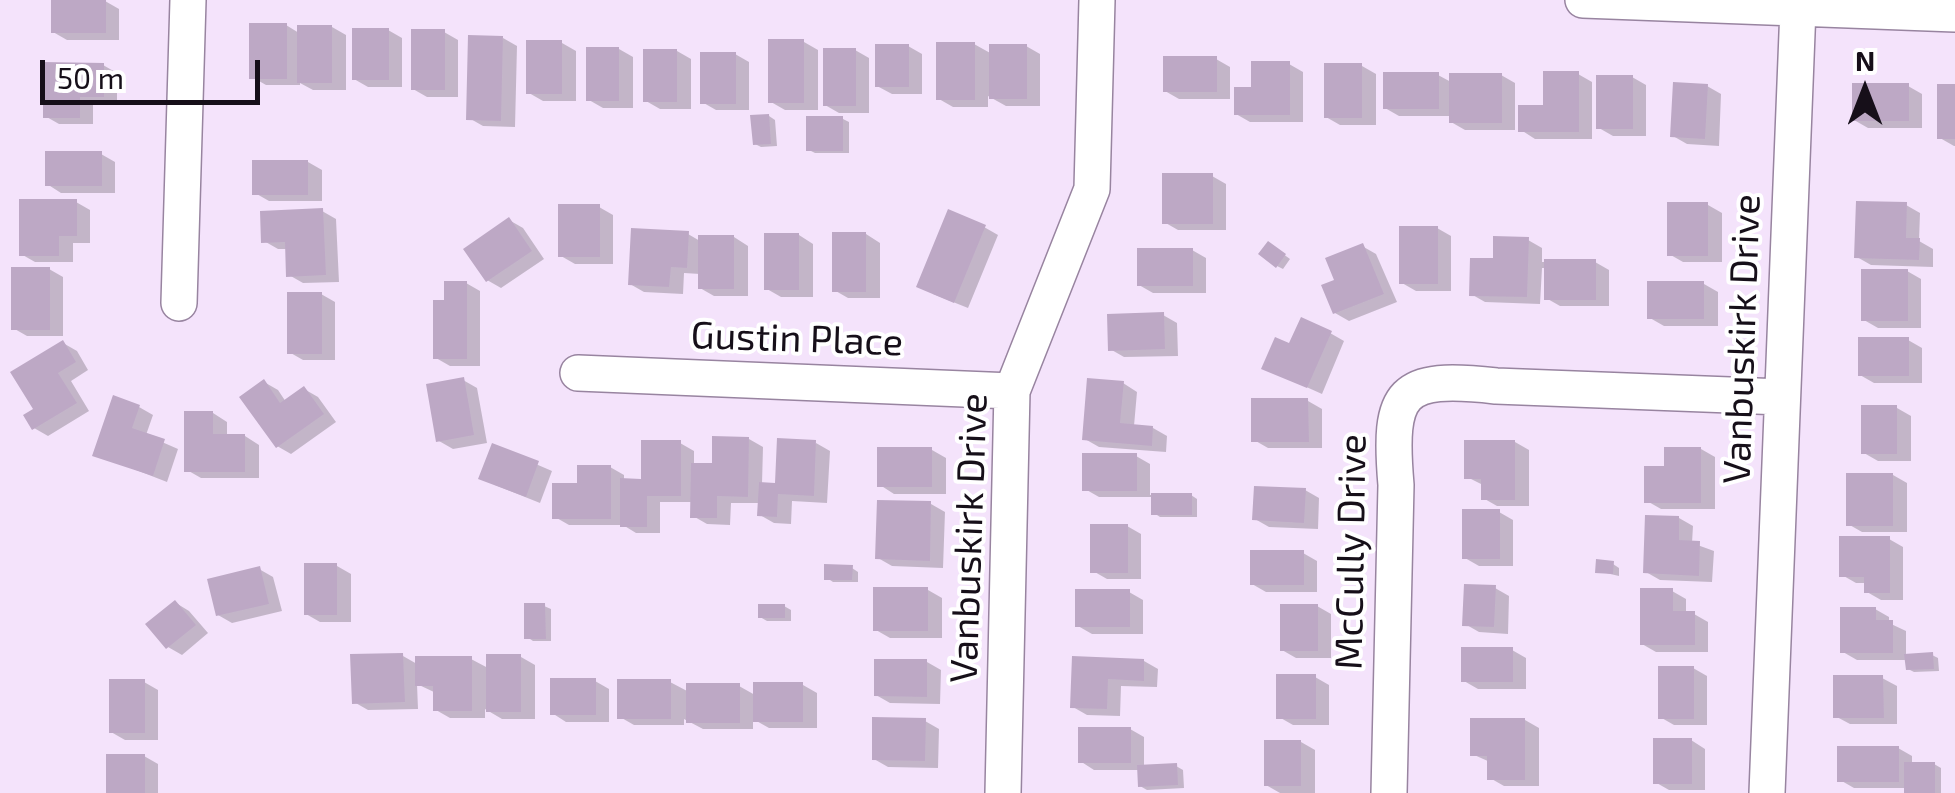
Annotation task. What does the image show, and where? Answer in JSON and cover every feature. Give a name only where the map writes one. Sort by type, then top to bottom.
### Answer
[{"type":"street","points":[[179,302],[188,0]]},
{"type":"street","name":"Vanbuskirk Drive","points":[[1003,793],[1012,391],[1092,189],[1097,0]]},
{"type":"street","points":[[1583,0],[1955,14]]},
{"type":"street","name":"Vanbuskirk Drive","points":[[1766,793],[1798,8]]},
{"type":"street","name":"Gustin Place","points":[[578,373],[1012,391]]},
{"type":"street","name":"McCully Drive","points":[[1388,793],[1396,486],[1392,436],[1396,413],[1410,391],[1430,382],[1452,381],[1782,397]]},
{"type":"building","points":[[51,0],[106,0],[106,33],[51,33]]},
{"type":"building","points":[[249,23],[287,23],[287,79],[249,79]]},
{"type":"building","points":[[297,25],[332,25],[332,83],[297,83]]},
{"type":"building","points":[[352,28],[389,28],[389,80],[352,80]]},
{"type":"building","points":[[411,29],[445,29],[445,90],[411,90]]},
{"type":"building","points":[[468,35],[503,36],[501,121],[466,120]]},
{"type":"building","points":[[768,39],[804,39],[804,103],[768,103]]},
{"type":"building","points":[[526,40],[562,40],[562,94],[526,94]]},
{"type":"building","points":[[936,42],[975,42],[975,100],[936,100]]},
{"type":"building","points":[[875,44],[909,44],[909,87],[875,87]]},
{"type":"building","points":[[989,44],[1027,44],[1027,99],[989,99]]},
{"type":"building","points":[[586,47],[619,47],[619,101],[586,101]]},
{"type":"building","points":[[823,48],[856,48],[856,106],[823,106]]},
{"type":"building","points":[[643,49],[677,49],[677,102],[643,102]]},
{"type":"building","points":[[700,52],[736,52],[736,104],[700,104]]},
{"type":"building","points":[[1163,56],[1217,56],[1217,92],[1163,92]]},
{"type":"building","points":[[1251,61],[1290,61],[1290,115],[1234,115],[1234,87],[1251,87]]},
{"type":"building","points":[[43,62],[104,63],[104,97],[80,97],[80,118],[43,118]]},
{"type":"building","points":[[1324,63],[1362,63],[1362,118],[1324,118]]},
{"type":"building","points":[[1543,71],[1579,71],[1579,132],[1518,132],[1518,105],[1543,105]]},
{"type":"building","points":[[1383,72],[1439,72],[1439,109],[1383,109]]},
{"type":"building","points":[[1449,73],[1502,73],[1502,123],[1449,123]]},
{"type":"building","points":[[1596,75],[1633,75],[1633,129],[1596,129]]},
{"type":"building","points":[[1673,82],[1708,84],[1705,139],[1670,137]]},
{"type":"building","points":[[1852,83],[1909,83],[1909,121],[1852,121]]},
{"type":"building","points":[[1937,84],[1955,84],[1955,139],[1937,139]]},
{"type":"building","points":[[769,114],[771,144],[753,145],[750,115]]},
{"type":"building","points":[[806,116],[843,116],[843,151],[806,151]]},
{"type":"building","points":[[45,151],[102,151],[102,186],[45,186]]},
{"type":"building","points":[[252,160],[308,160],[308,195],[252,195]]},
{"type":"building","points":[[1162,173],[1213,173],[1213,224],[1162,224]]},
{"type":"building","points":[[19,199],[77,199],[77,236],[59,236],[59,256],[19,256]]},
{"type":"building","points":[[1856,201],[1907,202],[1906,238],[1920,238],[1919,260],[1854,258]]},
{"type":"building","points":[[1667,202],[1708,202],[1708,256],[1667,256]]},
{"type":"building","points":[[558,204],[600,204],[600,257],[558,257]]},
{"type":"building","points":[[323,208],[326,275],[286,277],[285,242],[261,243],[260,211]]},
{"type":"building","points":[[948,209],[986,225],[954,303],[916,287]]},
{"type":"building","points":[[509,217],[532,251],[486,282],[463,249]]},
{"type":"building","points":[[1399,226],[1438,226],[1438,284],[1399,284]]},
{"type":"building","points":[[631,228],[689,231],[687,268],[671,267],[669,287],[628,285]]},
{"type":"building","points":[[832,232],[866,232],[866,292],[832,292]]},
{"type":"building","points":[[764,233],[799,233],[799,290],[764,290]]},
{"type":"building","points":[[698,235],[734,235],[734,289],[698,289]]},
{"type":"building","points":[[1493,236],[1529,237],[1527,297],[1469,296],[1470,258],[1493,258]]},
{"type":"building","points":[[1268,241],[1286,254],[1276,268],[1258,254]]},
{"type":"building","points":[[1363,243],[1384,294],[1333,314],[1321,285],[1334,280],[1325,258]]},
{"type":"building","points":[[1137,248],[1193,248],[1193,286],[1137,286]]},
{"type":"building","points":[[1544,259],[1596,259],[1596,300],[1544,300]]},
{"type":"building","points":[[11,267],[50,267],[50,330],[11,330]]},
{"type":"building","points":[[1861,269],[1908,269],[1908,321],[1861,321]]},
{"type":"building","points":[[444,281],[467,281],[467,359],[433,359],[433,300],[444,300]]},
{"type":"building","points":[[1647,281],[1704,281],[1704,319],[1647,319]]},
{"type":"building","points":[[287,292],[322,292],[322,354],[287,354]]},
{"type":"building","points":[[1164,312],[1165,349],[1108,351],[1107,314]]},
{"type":"building","points":[[1301,317],[1332,331],[1307,388],[1261,369],[1275,337],[1289,343]]},
{"type":"building","points":[[1858,337],[1909,337],[1909,376],[1858,376]]},
{"type":"building","points":[[63,340],[76,362],[58,373],[77,403],[32,430],[23,415],[33,409],[10,372]]},
{"type":"building","points":[[464,377],[474,435],[436,442],[426,384]]},
{"type":"building","points":[[1087,378],[1124,381],[1120,423],[1153,426],[1152,446],[1082,440]]},
{"type":"building","points":[[264,379],[280,403],[304,386],[324,414],[276,448],[239,397]]},
{"type":"building","points":[[113,395],[140,405],[132,428],[165,439],[153,476],[92,456]]},
{"type":"building","points":[[1251,398],[1308,398],[1309,442],[1251,442]]},
{"type":"building","points":[[1861,405],[1897,405],[1897,454],[1861,454]]},
{"type":"building","points":[[184,411],[213,411],[213,434],[245,434],[245,472],[184,472]]},
{"type":"building","points":[[712,436],[749,437],[748,497],[717,496],[717,518],[690,518],[691,463],[712,463]]},
{"type":"building","points":[[777,438],[816,440],[814,496],[778,494],[777,517],[757,516],[759,482],[775,483]]},
{"type":"building","points":[[641,440],[681,440],[681,496],[647,496],[647,527],[620,527],[620,478],[641,479]]},
{"type":"building","points":[[1464,440],[1515,440],[1515,500],[1481,500],[1481,479],[1464,479]]},
{"type":"building","points":[[492,443],[539,461],[526,497],[478,479]]},
{"type":"building","points":[[877,447],[932,447],[932,487],[877,487]]},
{"type":"building","points":[[1664,447],[1701,447],[1701,503],[1644,503],[1644,466],[1664,466]]},
{"type":"building","points":[[1082,453],[1137,453],[1137,491],[1082,491]]},
{"type":"building","points":[[577,465],[611,465],[611,519],[552,519],[552,483],[577,483]]},
{"type":"building","points":[[1846,473],[1893,473],[1893,526],[1846,526]]},
{"type":"building","points":[[1254,486],[1306,488],[1304,523],[1252,520]]},
{"type":"building","points":[[1151,493],[1192,493],[1192,515],[1151,515]]},
{"type":"building","points":[[877,500],[931,501],[930,561],[875,559]]},
{"type":"building","points":[[1462,509],[1500,509],[1500,559],[1462,559]]},
{"type":"building","points":[[1645,515],[1679,516],[1679,540],[1700,541],[1699,576],[1643,573]]},
{"type":"building","points":[[1090,524],[1128,524],[1128,573],[1090,573]]},
{"type":"building","points":[[1839,536],[1890,536],[1890,593],[1864,593],[1864,577],[1839,577]]},
{"type":"building","points":[[1250,550],[1304,550],[1304,585],[1250,585]]},
{"type":"building","points":[[1596,559],[1614,561],[1613,574],[1595,573]]},
{"type":"building","points":[[304,563],[337,563],[337,615],[304,615]]},
{"type":"building","points":[[824,564],[853,565],[852,580],[824,580]]},
{"type":"building","points":[[260,566],[269,604],[216,616],[207,579]]},
{"type":"building","points":[[1464,584],[1496,585],[1494,627],[1462,626]]},
{"type":"building","points":[[873,587],[928,587],[928,631],[873,631]]},
{"type":"building","points":[[1640,588],[1673,588],[1673,611],[1695,611],[1695,645],[1640,645]]},
{"type":"building","points":[[1075,589],[1130,589],[1130,627],[1075,627]]},
{"type":"building","points":[[175,600],[196,625],[166,649],[145,624]]},
{"type":"building","points":[[524,603],[545,603],[546,639],[524,639]]},
{"type":"building","points":[[758,604],[785,604],[785,618],[758,618]]},
{"type":"building","points":[[1280,604],[1318,604],[1318,651],[1280,651]]},
{"type":"building","points":[[1840,607],[1876,607],[1876,620],[1893,620],[1893,653],[1840,653]]},
{"type":"building","points":[[1461,647],[1513,647],[1513,682],[1461,682]]},
{"type":"building","points":[[1933,652],[1934,669],[1906,670],[1904,654]]},
{"type":"building","points":[[403,653],[405,702],[352,704],[350,654]]},
{"type":"building","points":[[486,654],[521,654],[521,712],[486,712]]},
{"type":"building","points":[[415,656],[472,656],[472,711],[433,711],[433,686],[415,686]]},
{"type":"building","points":[[1072,656],[1144,659],[1144,681],[1108,679],[1107,709],[1070,708]]},
{"type":"building","points":[[874,659],[927,659],[927,697],[874,696]]},
{"type":"building","points":[[1658,666],[1694,666],[1694,719],[1658,719]]},
{"type":"building","points":[[1276,674],[1316,674],[1316,719],[1276,719]]},
{"type":"building","points":[[1833,675],[1883,675],[1884,718],[1833,718]]},
{"type":"building","points":[[550,678],[596,678],[596,715],[550,715]]},
{"type":"building","points":[[109,679],[145,679],[145,733],[109,733]]},
{"type":"building","points":[[617,679],[671,679],[671,719],[617,719]]},
{"type":"building","points":[[753,682],[803,682],[803,722],[753,722]]},
{"type":"building","points":[[686,683],[740,683],[740,723],[686,723]]},
{"type":"building","points":[[872,717],[926,718],[925,761],[872,760]]},
{"type":"building","points":[[1470,718],[1525,718],[1525,780],[1487,780],[1487,756],[1470,756]]},
{"type":"building","points":[[1078,727],[1131,727],[1131,763],[1078,763]]},
{"type":"building","points":[[1653,738],[1692,738],[1692,784],[1653,784]]},
{"type":"building","points":[[1264,740],[1301,740],[1301,786],[1264,786]]},
{"type":"building","points":[[1837,746],[1899,746],[1899,782],[1837,782]]},
{"type":"building","points":[[106,754],[145,754],[145,793],[106,793]]},
{"type":"building","points":[[1904,762],[1935,762],[1935,793],[1904,793]]},
{"type":"building","points":[[1177,763],[1178,785],[1138,787],[1137,765]]}]
